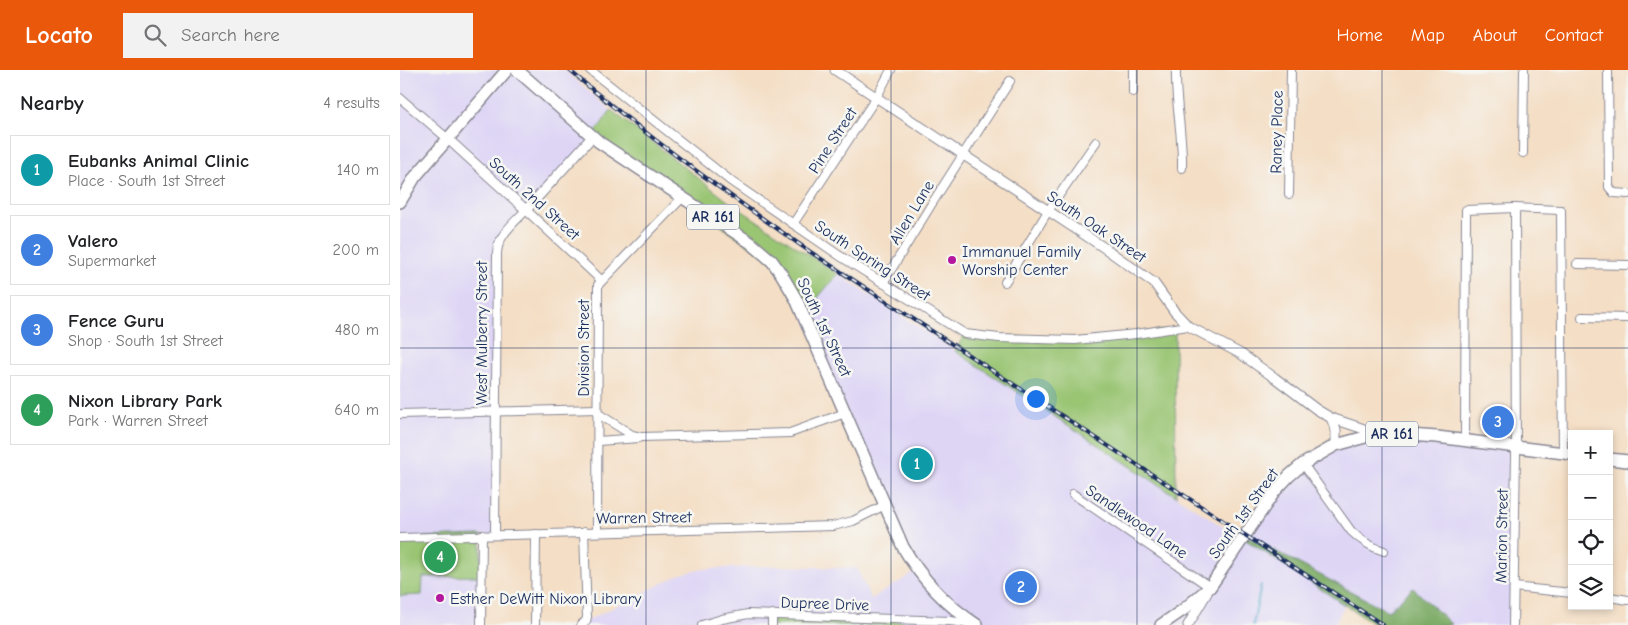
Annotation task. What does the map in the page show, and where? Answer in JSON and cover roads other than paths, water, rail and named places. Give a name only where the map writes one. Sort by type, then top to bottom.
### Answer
[{"type":"main road","name":"South 1st Street","points":[[510,70],[613,153],[751,243],[777,268],[796,299],[903,547],[926,581],[957,611],[977,625]]},
{"type":"main road","points":[[400,202],[415,177],[510,70]]},
{"type":"main road","name":"South 1st Street","points":[[1161,625],[1183,610],[1210,587],[1276,491],[1289,476],[1303,464],[1336,445],[1379,434],[1412,434],[1568,454]]},
{"type":"main road","points":[[1613,459],[1628,461]]},
{"type":"street","name":"South Spring Street","points":[[590,70],[732,182],[883,283],[965,334],[999,338],[1075,340],[1136,334],[1188,326]]},
{"type":"street","name":"South Oak Street","points":[[835,70],[1106,249],[1154,283],[1174,312],[1188,326],[1240,354],[1331,418],[1379,434]]},
{"type":"street","name":"Pine Street","points":[[793,224],[876,98],[891,70]]},
{"type":"street","points":[[1133,70],[1133,92]]},
{"type":"street","points":[[1176,70],[1178,113],[1182,135],[1182,168]]},
{"type":"street","name":"Raney Place","points":[[1289,194],[1291,70]]},
{"type":"street","points":[[1523,153],[1524,70]]},
{"type":"street","points":[[1608,70],[1609,186],[1614,193],[1628,194]]},
{"type":"street","name":"Allen Lane","points":[[883,283],[1010,81]]},
{"type":"street","points":[[400,98],[448,139]]},
{"type":"street","name":"West Mulberry Street","points":[[495,535],[497,248],[502,237],[592,137]]},
{"type":"street","name":"South 2nd Street","points":[[448,139],[601,280]]},
{"type":"street","points":[[1005,282],[1048,211],[1096,142]]},
{"type":"street","name":"Division Street","points":[[597,532],[598,285],[682,198]]},
{"type":"street","points":[[1465,441],[1466,210],[1515,208],[1561,210],[1568,454]]},
{"type":"street","name":"Marion Street","points":[[1513,625],[1516,447],[1515,208]]},
{"type":"street","points":[[1577,264],[1628,265]]},
{"type":"street","points":[[1582,317],[1628,318]]},
{"type":"street","points":[[400,414],[597,411],[632,435],[641,437]]},
{"type":"street","points":[[598,441],[641,437],[790,433],[845,413]]},
{"type":"street","points":[[1331,418],[1336,430],[1336,445]]},
{"type":"street","points":[[1303,464],[1351,531],[1366,544],[1384,551]]},
{"type":"street","name":"Sandlewood Lane","points":[[1073,494],[1210,587]]},
{"type":"street","name":"Warren Street","points":[[400,538],[833,526],[853,520],[885,505]]},
{"type":"street","points":[[581,625],[586,621],[587,617],[584,532]]},
{"type":"street","points":[[535,625],[536,534]]},
{"type":"street","points":[[481,625],[482,535]]},
{"type":"street","points":[[1514,586],[1568,593]]},
{"type":"street","points":[[1188,625],[1210,587]]},
{"type":"street","points":[[1613,598],[1628,600]]},
{"type":"street","points":[[772,614],[772,625]]},
{"type":"street","name":"Dupree Drive","points":[[702,625],[735,616],[772,614],[950,621],[977,625]]},
{"type":"waterway","points":[[1253,625],[1261,585]]},
{"type":"railway","points":[[569,70],[687,164],[809,251],[1383,625]]},
{"type":"place","name":"Immanuel Family Worship Center","points":[[952,260]]},
{"type":"place","name":"Fence Guru","points":[[1498,422]]},
{"type":"place","name":"Eubanks Animal Clinic","points":[[917,464]]},
{"type":"place","name":"Nixon Library Park","points":[[440,557]]},
{"type":"place","name":"Valero","points":[[1021,587]]},
{"type":"place","name":"Esther DeWitt Nixon Library","points":[[440,598]]}]
